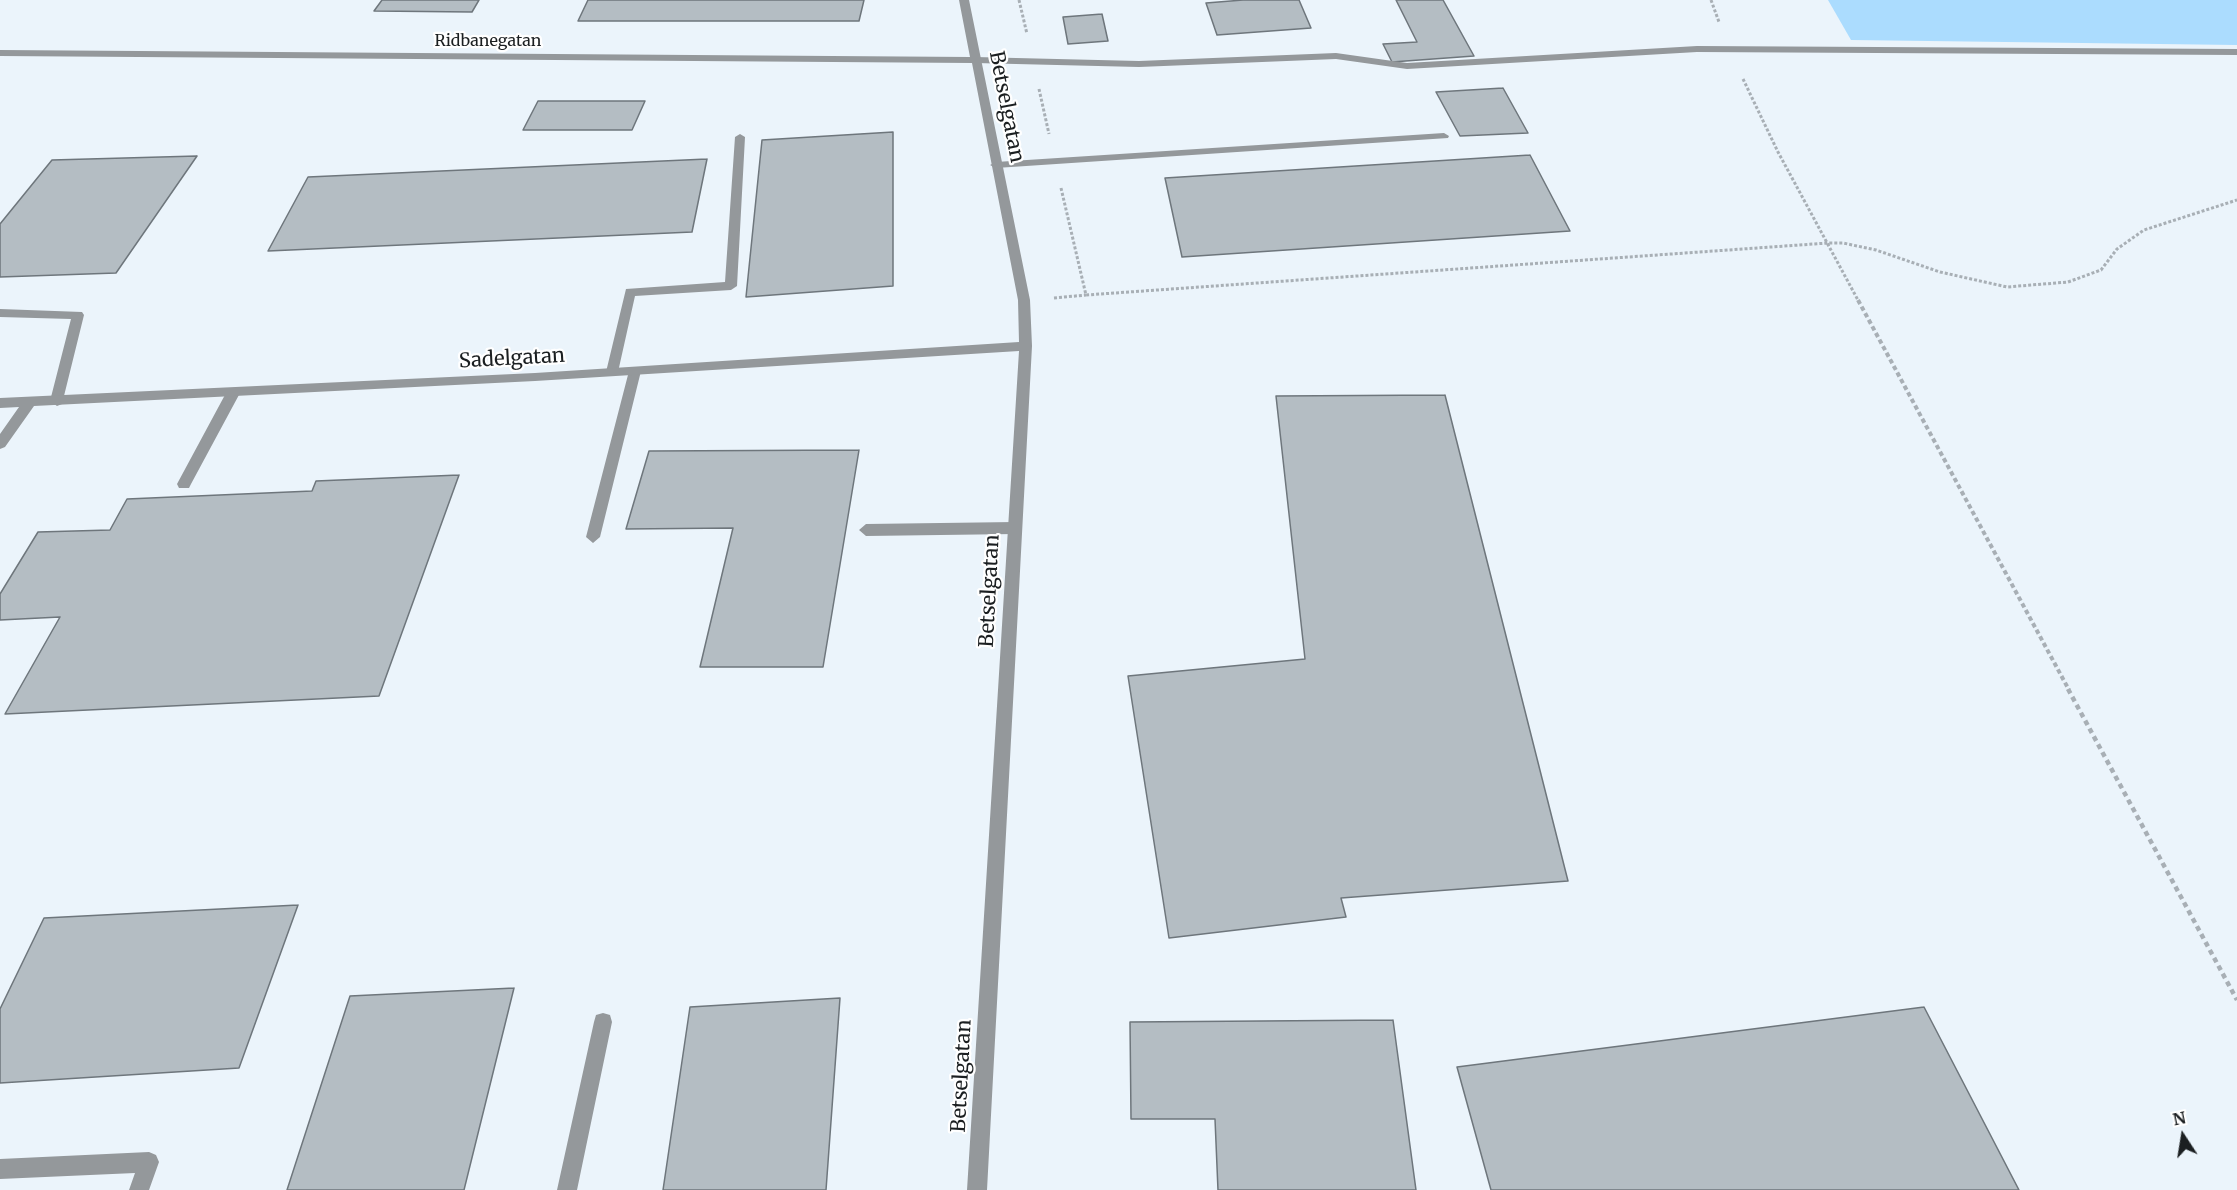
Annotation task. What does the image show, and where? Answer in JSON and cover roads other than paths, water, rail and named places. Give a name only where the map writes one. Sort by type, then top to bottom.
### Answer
[{"type":"street","name":"Betselgatan","points":[[964,0],[1024,300],[1026,346],[977,1190]]},
{"type":"street","name":"Ridbanegatan","points":[[0,53],[1032,60],[1138,64],[1336,56],[1407,66],[1729,49],[2237,52]]},
{"type":"street","points":[[996,165],[1444,136]]},
{"type":"street","points":[[612,372],[630,292],[731,286],[740,137]]},
{"type":"street","points":[[0,313],[78,315],[57,401]]},
{"type":"street","name":"Sadelgatan","points":[[0,403],[635,371],[1026,346]]},
{"type":"street","points":[[593,537],[635,371]]},
{"type":"street","points":[[184,484],[233,393]]},
{"type":"street","points":[[0,444],[29,403]]},
{"type":"street","points":[[866,530],[1015,528]]},
{"type":"street","points":[[567,1190],[603,1022]]},
{"type":"street","points":[[0,1169],[150,1162],[139,1190]]}]
